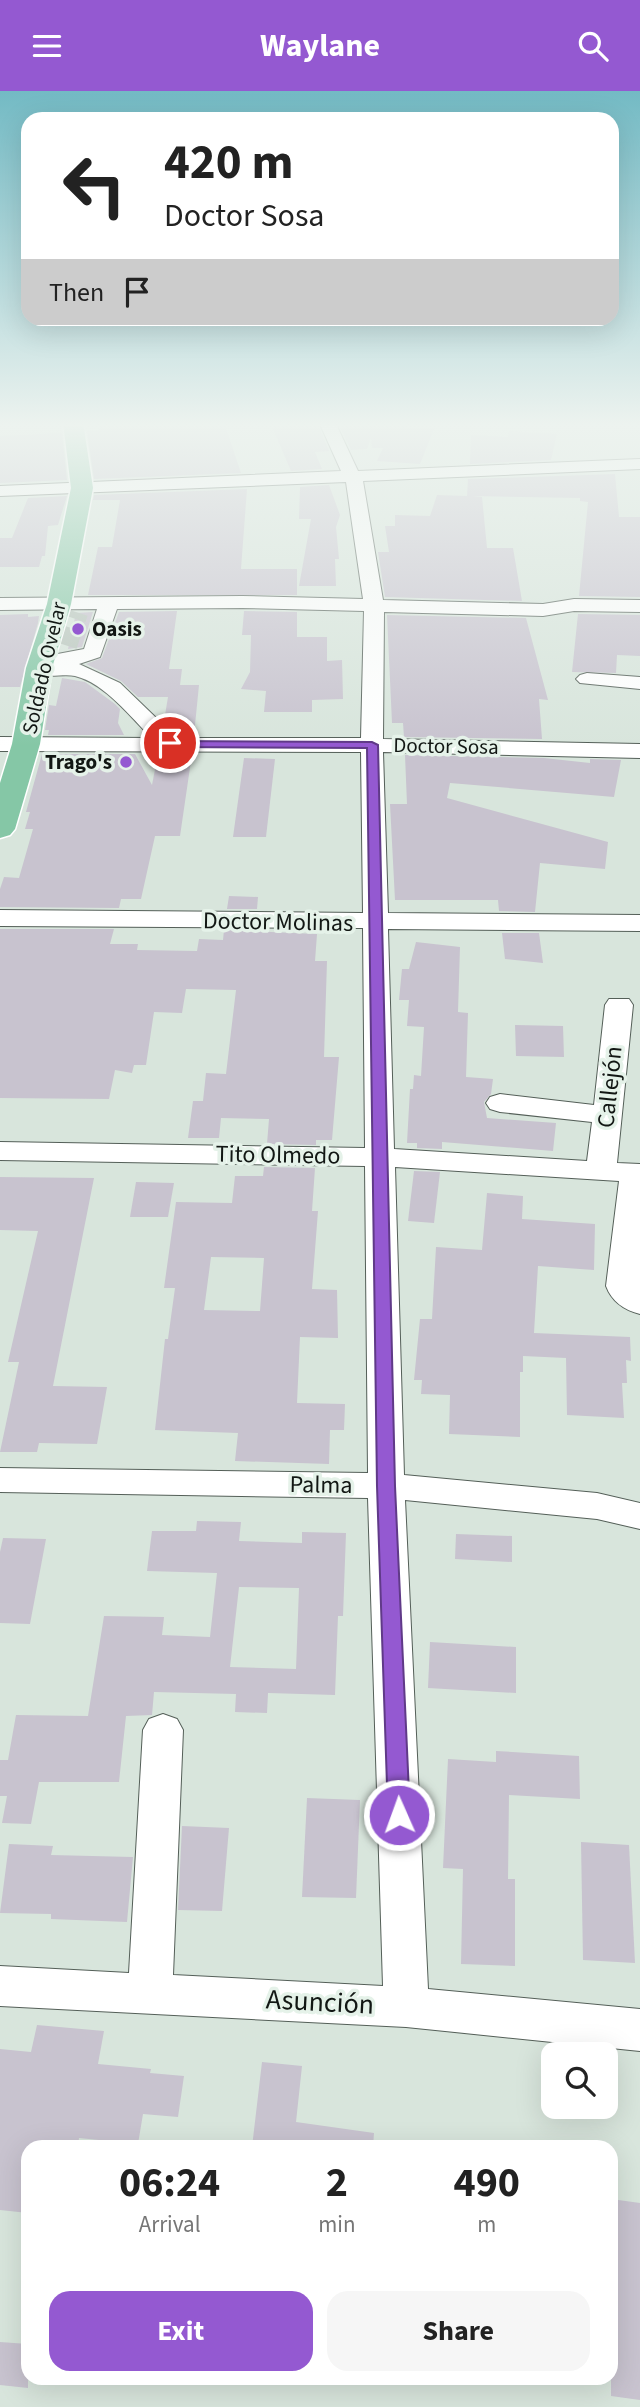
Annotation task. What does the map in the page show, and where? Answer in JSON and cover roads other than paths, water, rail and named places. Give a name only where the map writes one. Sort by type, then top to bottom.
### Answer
[{"type":"main road","name":"Soldado Ovelar","points":[[0,829],[13,744],[74,607],[79,530]]},
{"type":"street","points":[[364,530],[374,607],[372,745],[382,1157],[386,1486],[406,2007]]},
{"type":"street","points":[[0,604],[74,607],[242,602],[543,610],[582,604],[640,606]]},
{"type":"street","points":[[53,658],[93,653],[109,604]]},
{"type":"street","points":[[53,658],[113,688],[170,743]]},
{"type":"street","points":[[587,679],[640,683]]},
{"type":"street","name":"Doctor Sosa","points":[[13,744],[372,745],[640,751]]},
{"type":"street","name":"Doctor Molinas","points":[[0,918],[640,923]]},
{"type":"street","name":"Callejón","points":[[601,1169],[619,1005]]},
{"type":"street","points":[[500,1103],[607,1115]]},
{"type":"street","name":"Tito Olmedo","points":[[0,1151],[382,1157],[638,1173]]},
{"type":"street","points":[[638,1173],[622,1286],[625,1293],[640,1304]]},
{"type":"street","name":"Palma","points":[[0,1481],[386,1486],[597,1506],[640,1516]]},
{"type":"street","points":[[150,1993],[163,1730]]},
{"type":"street","name":"Asunción","points":[[0,1986],[406,2007],[640,2030]]},
{"type":"tunnel","points":[[68,646],[79,613]]},
{"type":"place","name":"Oasis","points":[[78,629]]},
{"type":"place","name":"Trago's","points":[[126,762]]}]
